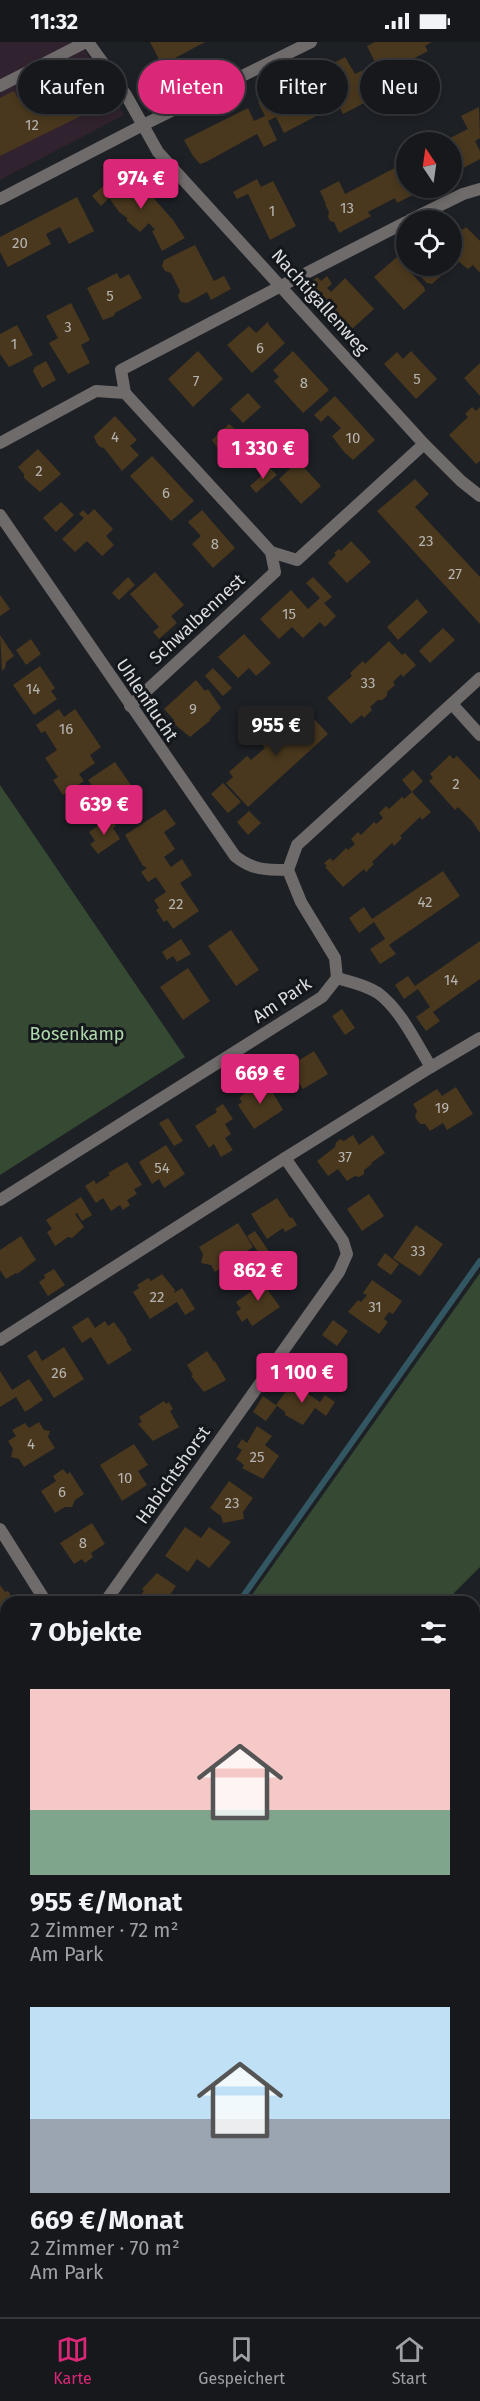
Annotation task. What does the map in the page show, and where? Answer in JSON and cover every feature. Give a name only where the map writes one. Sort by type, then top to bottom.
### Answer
[{"type":"street","points":[[0,86],[87,42]]},
{"type":"street","name":"Nachtigallenweg","points":[[87,42],[126,95],[159,152],[424,444],[461,481],[480,496]]},
{"type":"street","points":[[0,199],[311,42]]},
{"type":"street","points":[[430,210],[463,194],[480,189]]},
{"type":"street","points":[[396,227],[121,370],[125,393],[271,552],[297,560],[424,444]]},
{"type":"street","points":[[0,443],[96,391],[125,393]]},
{"type":"street","name":"Uhlenflucht","points":[[0,515],[235,856],[246,866],[269,870],[288,870]]},
{"type":"street","name":"Schwalbennest","points":[[130,706],[275,572],[271,552]]},
{"type":"street","points":[[288,870],[297,845],[480,678]]},
{"type":"street","points":[[452,704],[480,735]]},
{"type":"street","name":"Am Park","points":[[0,1200],[322,997],[337,978],[335,958],[301,902],[288,870]]},
{"type":"street","points":[[337,978],[377,993],[393,1007],[431,1067]]},
{"type":"street","points":[[0,1340],[285,1158],[480,1038]]},
{"type":"street","name":"Habichtshorst","points":[[109,1596],[339,1272],[347,1254],[343,1241],[285,1158]]},
{"type":"street","points":[[0,1529],[42,1596]]},
{"type":"shaded area","points":[[0,42],[80,42],[91,60],[18,60],[18,114],[124,115],[0,180]]},
{"type":"green space","name":"Bosenkamp","points":[[0,785],[185,1057],[0,1175]]},
{"type":"green space","points":[[480,1273],[480,1567],[451,1596],[251,1596]]},
{"type":"building","points":[[150,42],[205,42],[171,60],[159,60]]},
{"type":"building","points":[[375,42],[432,42],[425,46],[428,51],[411,60],[374,60],[367,46]]},
{"type":"building","points":[[348,62],[355,74],[360,72],[360,105],[348,111]]},
{"type":"building","points":[[14,91],[18,98],[18,114],[85,114],[0,156],[0,98]]},
{"type":"building","points":[[479,107],[480,138],[475,141],[480,151],[480,159],[462,169],[462,132],[468,129],[461,116]]},
{"type":"building","points":[[248,108],[254,121],[265,116],[264,114],[320,114],[284,133],[276,117],[268,121],[277,140],[264,147],[257,134],[200,164],[184,140],[236,114],[245,114],[245,110]]},
{"type":"building","points":[[396,167],[396,198],[407,198],[397,203],[395,198],[368,212],[371,216],[339,233],[334,222],[328,217],[329,212],[320,191],[339,181],[345,194]]},
{"type":"building","points":[[133,175],[173,220],[185,238],[162,251],[152,231],[155,230],[149,223],[140,232],[127,221],[127,218],[119,212],[109,198],[101,206],[92,196],[110,180],[118,189]]},
{"type":"building","points":[[257,179],[261,187],[273,181],[296,226],[270,240],[248,194],[237,199],[233,192]]},
{"type":"building","points":[[77,197],[94,231],[69,244],[60,227],[46,234],[51,244],[8,267],[0,252],[0,237]]},
{"type":"building","points":[[466,227],[480,241],[480,273],[473,265],[468,269],[462,264],[462,230]]},
{"type":"building","points":[[195,245],[214,281],[224,276],[231,289],[211,300],[207,292],[187,303],[181,302],[178,296],[180,291],[171,273],[165,271],[162,266],[164,260]]},
{"type":"building","points":[[396,258],[396,276],[414,276],[425,291],[404,310],[374,277]]},
{"type":"building","points":[[117,273],[120,279],[129,274],[142,298],[115,313],[114,316],[103,320],[87,288]]},
{"type":"building","points":[[327,276],[332,284],[327,288],[331,292],[345,278],[374,309],[352,329],[322,297],[316,303],[303,289],[317,277],[321,281]]},
{"type":"building","points":[[420,276],[441,276],[432,284],[427,283]]},
{"type":"building","points":[[71,303],[90,340],[81,345],[90,363],[68,374],[49,343],[58,338],[46,316]]},
{"type":"building","points":[[269,321],[268,324],[285,343],[252,373],[227,345],[249,326],[256,333]]},
{"type":"building","points":[[17,325],[33,355],[9,367],[0,354],[0,334]]},
{"type":"building","points":[[198,351],[223,379],[193,407],[168,379]]},
{"type":"building","points":[[293,351],[329,390],[303,413],[274,381],[279,377],[273,370]]},
{"type":"building","points":[[411,351],[437,379],[416,399],[384,364],[397,352],[403,359]]},
{"type":"building","points":[[46,361],[56,380],[42,388],[33,371],[35,367]]},
{"type":"building","points":[[480,363],[480,396],[464,378]]},
{"type":"building","points":[[248,393],[261,407],[243,423],[230,409]]},
{"type":"building","points":[[335,396],[375,440],[353,460],[332,436],[341,428],[328,415],[321,422],[314,415]]},
{"type":"building","points":[[472,407],[476,411],[480,407],[480,461],[476,464],[449,435],[468,417],[465,414]]},
{"type":"building","points":[[115,416],[137,440],[130,446],[139,455],[122,471],[104,448],[96,442],[94,436]]},
{"type":"building","points":[[229,424],[247,439],[245,441],[252,449],[234,464],[227,457],[225,459],[212,440]]},
{"type":"building","points":[[38,449],[61,474],[40,492],[24,478],[24,474],[18,467]]},
{"type":"building","points":[[152,456],[194,501],[171,521],[130,476]]},
{"type":"building","points":[[298,461],[321,486],[301,504],[279,479]]},
{"type":"building","points":[[270,468],[277,475],[256,493],[250,486]]},
{"type":"building","points":[[415,479],[429,494],[415,507],[480,577],[480,624],[377,511]]},
{"type":"building","points":[[61,502],[74,515],[56,532],[43,518]]},
{"type":"building","points":[[94,509],[113,529],[106,536],[114,545],[102,556],[87,541],[75,552],[62,539],[84,518],[79,514],[83,510],[88,515]]},
{"type":"building","points":[[202,510],[235,548],[213,568],[192,544],[201,536],[188,522]]},
{"type":"building","points":[[351,541],[371,562],[347,583],[328,563],[336,555],[334,553],[339,549],[341,551]]},
{"type":"building","points":[[155,572],[184,605],[171,616],[177,623],[159,639],[153,632],[159,627],[130,594]]},
{"type":"building","points":[[128,577],[135,585],[119,600],[112,593]]},
{"type":"building","points":[[313,577],[332,597],[324,603],[336,616],[325,627],[320,622],[303,638],[292,627],[279,639],[260,619],[291,590],[308,609],[320,598],[306,583]]},
{"type":"building","points":[[0,595],[10,609],[0,616]]},
{"type":"building","points":[[417,599],[428,612],[398,640],[387,627]]},
{"type":"building","points":[[443,628],[455,640],[430,663],[419,651]]},
{"type":"building","points":[[244,634],[271,663],[256,676],[249,668],[238,678],[218,657]]},
{"type":"building","points":[[0,635],[14,656],[6,662],[2,671]]},
{"type":"building","points":[[31,639],[41,654],[26,665],[16,650]]},
{"type":"building","points":[[389,641],[402,655],[405,653],[416,665],[403,677],[401,674],[393,682],[395,685],[387,692],[387,696],[370,707],[372,710],[364,718],[362,715],[351,724],[327,698],[352,676],[350,673],[363,661],[365,664]]},
{"type":"building","points":[[40,666],[55,688],[51,691],[57,699],[34,715],[13,685]]},
{"type":"building","points":[[213,668],[232,688],[223,696],[205,676]]},
{"type":"building","points":[[196,680],[205,691],[208,689],[221,708],[211,720],[190,737],[172,722],[174,720],[164,709]]},
{"type":"building","points":[[59,709],[64,717],[75,709],[101,747],[90,755],[95,763],[79,774],[84,781],[63,795],[53,780],[58,777],[45,758],[57,750],[45,731],[41,733],[36,725]]},
{"type":"building","points":[[306,710],[328,734],[248,807],[226,783],[233,777],[229,772],[247,756],[251,760],[265,748],[261,743],[279,727],[283,731],[290,725],[286,720],[295,712],[299,716]]},
{"type":"building","points":[[450,755],[453,759],[457,756],[480,780],[480,833],[472,821],[458,807],[455,810],[429,781],[433,778],[430,774]]},
{"type":"building","points":[[115,762],[139,797],[113,815],[88,780]]},
{"type":"building","points":[[413,770],[423,781],[412,792],[402,780]]},
{"type":"building","points":[[223,783],[241,802],[228,813],[211,794]]},
{"type":"building","points":[[412,792],[431,812],[422,820],[420,817],[400,836],[402,838],[394,846],[392,843],[372,862],[374,864],[366,872],[364,869],[343,887],[324,863],[330,858],[333,861],[346,848],[348,850],[355,844],[351,839],[358,832],[361,835],[374,822],[376,824],[383,818],[379,813],[386,806],[389,809],[402,797],[404,799]]},
{"type":"building","points":[[165,809],[176,824],[164,832],[175,849],[164,857],[171,867],[182,859],[192,875],[180,883],[199,911],[173,929],[167,920],[164,922],[156,910],[159,908],[154,900],[166,892],[156,877],[148,882],[141,872],[147,868],[143,866],[125,835]]},
{"type":"building","points":[[249,811],[261,823],[248,835],[237,822]]},
{"type":"building","points":[[110,817],[116,826],[113,828],[120,839],[98,854],[90,844],[95,841],[89,832]]},
{"type":"building","points":[[443,871],[460,896],[389,945],[396,954],[380,964],[370,949],[385,939],[374,922],[359,933],[349,918],[364,907],[372,919]]},
{"type":"building","points":[[231,930],[259,970],[236,986],[208,946]]},
{"type":"building","points":[[181,939],[191,954],[177,962],[173,956],[167,960],[162,952]]},
{"type":"building","points":[[480,941],[480,979],[433,1012],[440,1021],[426,1031],[416,1017],[430,1007],[418,989],[404,999],[395,985],[408,976],[415,986]]},
{"type":"building","points":[[188,968],[210,1001],[183,1020],[160,987]]},
{"type":"building","points":[[342,1009],[355,1028],[345,1035],[332,1016]]},
{"type":"building","points":[[314,1051],[328,1074],[303,1089],[288,1067]]},
{"type":"building","points":[[266,1081],[283,1110],[254,1129],[238,1105],[242,1102],[239,1098]]},
{"type":"building","points":[[456,1087],[473,1114],[447,1130],[443,1123],[430,1131],[425,1124],[420,1124],[415,1117],[417,1111],[413,1104],[437,1089],[442,1096]]},
{"type":"building","points":[[223,1104],[233,1119],[225,1124],[231,1134],[225,1138],[233,1150],[221,1157],[214,1144],[209,1148],[195,1126],[217,1112],[215,1109]]},
{"type":"building","points":[[168,1118],[183,1141],[174,1146],[159,1123]]},
{"type":"building","points":[[353,1135],[359,1145],[373,1135],[385,1153],[371,1163],[364,1170],[364,1174],[359,1177],[355,1176],[347,1181],[338,1169],[328,1176],[317,1161],[335,1147],[340,1139],[344,1141]]},
{"type":"building","points":[[166,1145],[185,1174],[164,1188],[159,1179],[152,1184],[139,1162]]},
{"type":"building","points":[[127,1162],[142,1185],[134,1189],[137,1194],[127,1200],[130,1205],[123,1210],[120,1205],[111,1211],[103,1198],[96,1203],[85,1186],[94,1180],[96,1184],[110,1175],[108,1173]]},
{"type":"building","points":[[369,1194],[384,1216],[362,1231],[347,1209]]},
{"type":"building","points":[[81,1197],[92,1215],[82,1221],[77,1213],[75,1214],[84,1227],[72,1238],[68,1237],[55,1246],[47,1232],[52,1229],[46,1220]]},
{"type":"building","points":[[277,1198],[297,1225],[285,1232],[283,1228],[267,1239],[251,1214]]},
{"type":"building","points":[[238,1223],[253,1247],[215,1272],[211,1265],[201,1263],[203,1254],[199,1247]]},
{"type":"building","points":[[416,1225],[443,1244],[420,1276],[393,1258]]},
{"type":"building","points":[[255,1231],[270,1253],[263,1259],[247,1236]]},
{"type":"building","points":[[21,1236],[36,1260],[6,1279],[0,1270],[0,1250]]},
{"type":"building","points":[[385,1253],[399,1264],[391,1275],[377,1265]]},
{"type":"building","points":[[54,1269],[65,1285],[48,1296],[39,1282],[45,1278],[44,1275]]},
{"type":"building","points":[[267,1272],[275,1283],[267,1289],[280,1307],[252,1326],[247,1318],[242,1322],[236,1312],[241,1309],[236,1302],[263,1283],[259,1277]]},
{"type":"building","points":[[162,1274],[175,1290],[174,1293],[182,1288],[195,1309],[185,1315],[177,1302],[150,1319],[133,1292],[139,1288],[137,1285],[148,1278],[151,1281]]},
{"type":"building","points":[[372,1280],[402,1301],[393,1314],[389,1312],[384,1319],[388,1322],[379,1334],[348,1312],[358,1300],[361,1302],[367,1295],[363,1293]]},
{"type":"building","points":[[88,1317],[95,1328],[105,1321],[108,1326],[114,1322],[132,1350],[108,1365],[91,1337],[82,1343],[72,1327]]},
{"type":"building","points":[[333,1320],[348,1331],[337,1346],[322,1335]]},
{"type":"building","points":[[64,1347],[84,1379],[54,1398],[27,1356],[36,1350],[42,1361]]},
{"type":"building","points":[[207,1351],[226,1380],[204,1392],[191,1376],[193,1375],[187,1365]]},
{"type":"building","points":[[0,1371],[12,1390],[29,1379],[43,1400],[25,1412],[16,1397],[0,1407]]},
{"type":"building","points":[[292,1383],[320,1402],[325,1395],[335,1402],[326,1416],[315,1408],[303,1425],[285,1415],[285,1412],[276,1405]]},
{"type":"building","points":[[263,1396],[277,1406],[266,1421],[253,1412]]},
{"type":"building","points":[[164,1401],[166,1404],[169,1402],[173,1409],[170,1411],[179,1427],[153,1441],[138,1424],[142,1422],[139,1417]]},
{"type":"building","points":[[39,1422],[44,1430],[50,1431],[48,1437],[55,1448],[24,1467],[19,1459],[11,1457],[13,1449],[8,1441],[16,1436],[12,1430],[25,1423],[29,1428]]},
{"type":"building","points":[[257,1426],[272,1436],[265,1445],[279,1456],[263,1479],[242,1468],[244,1465],[236,1459],[242,1450],[237,1447],[242,1439],[247,1443]]},
{"type":"building","points":[[134,1444],[148,1465],[138,1471],[147,1485],[122,1501],[100,1465]]},
{"type":"building","points":[[63,1469],[67,1474],[70,1472],[84,1494],[75,1500],[72,1507],[65,1507],[55,1513],[41,1491],[56,1481],[53,1476]]},
{"type":"building","points":[[229,1481],[253,1498],[243,1512],[244,1519],[223,1523],[221,1516],[210,1508]]},
{"type":"building","points":[[92,1523],[105,1544],[91,1553],[93,1557],[85,1563],[82,1559],[74,1564],[60,1543]]},
{"type":"building","points":[[185,1527],[201,1538],[209,1527],[231,1542],[209,1568],[197,1559],[188,1572],[165,1556]]},
{"type":"building","points":[[157,1573],[176,1586],[169,1596],[140,1596],[144,1591],[142,1589]]},
{"type":"building","points":[[0,1585],[11,1596],[0,1596]]},
{"type":"waterway","points":[[243,1596],[480,1261]]}]
